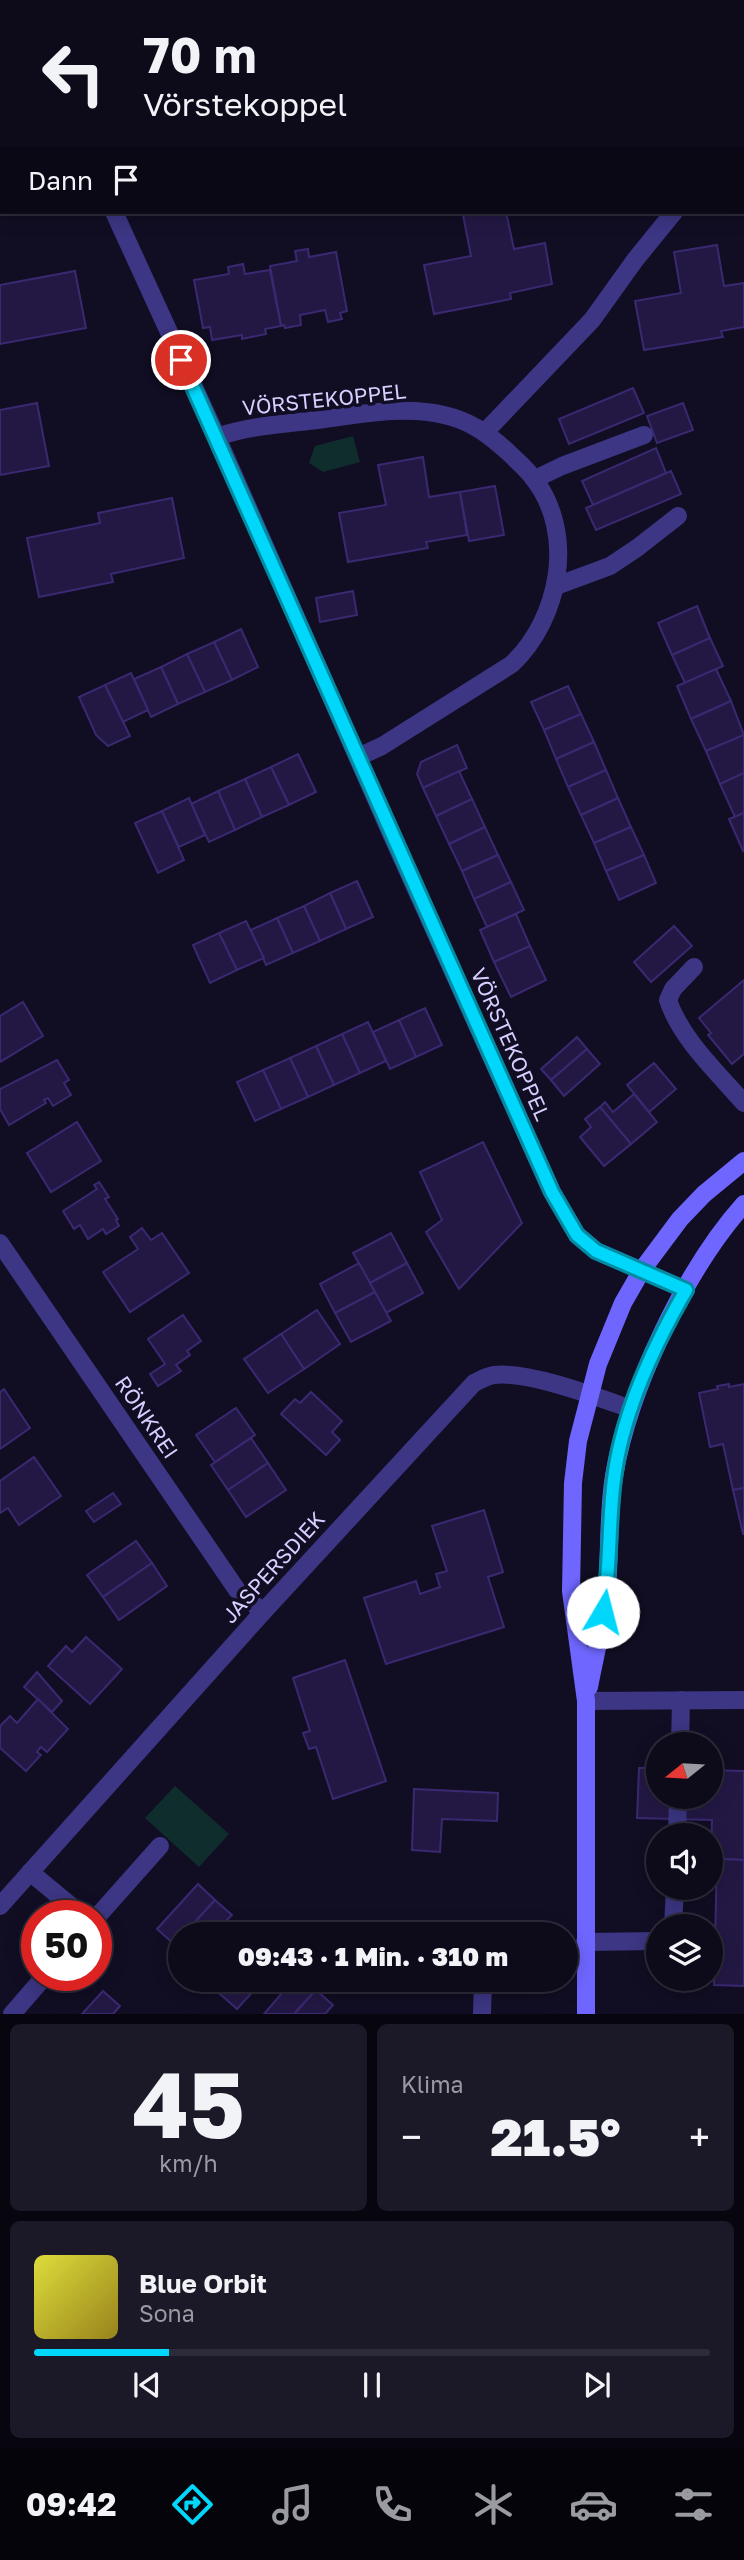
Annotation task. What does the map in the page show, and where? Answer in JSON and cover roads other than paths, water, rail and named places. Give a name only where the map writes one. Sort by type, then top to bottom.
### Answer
[{"type":"main road","points":[[586,2014],[586,1701],[571,1591],[573,1483],[578,1441],[607,1342],[623,1303],[642,1270],[688,1211],[744,1161]]},
{"type":"main road","points":[[586,1701],[607,1590],[614,1480],[631,1409],[655,1352],[686,1290],[712,1245],[744,1205]]},
{"type":"street","name":"VÖRSTEKOPPEL","points":[[115,214],[217,437],[552,1192],[577,1235],[596,1251],[686,1290]]},
{"type":"street","points":[[486,431],[592,320],[672,214]]},
{"type":"street","name":"VÖRSTEKOPPEL","points":[[217,437],[240,429],[401,412],[442,414],[486,431],[535,479],[555,519],[558,541],[556,586],[551,605],[535,635],[512,664],[382,746],[358,757]]},
{"type":"street","points":[[535,479],[644,435]]},
{"type":"street","points":[[556,586],[610,566],[678,516]]},
{"type":"street","points":[[694,967],[673,989],[668,1000],[673,1015],[705,1058],[744,1102]]},
{"type":"street","name":"RÖNKREI","points":[[0,1243],[237,1590],[263,1612]]},
{"type":"street","name":"JASPERSDIEK","points":[[0,1906],[263,1612],[474,1383],[492,1375],[510,1376],[590,1395],[631,1409]]},
{"type":"street","points":[[680,1732],[681,1700]]},
{"type":"street","points":[[586,1701],[744,1700]]},
{"type":"street","points":[[112,1900],[160,1846]]},
{"type":"street","points":[[30,1872],[64,1900]]},
{"type":"street","points":[[585,1942],[646,1941]]},
{"type":"street","points":[[12,2014],[33,1991]]},
{"type":"street","points":[[482,1992],[482,2014]]}]
